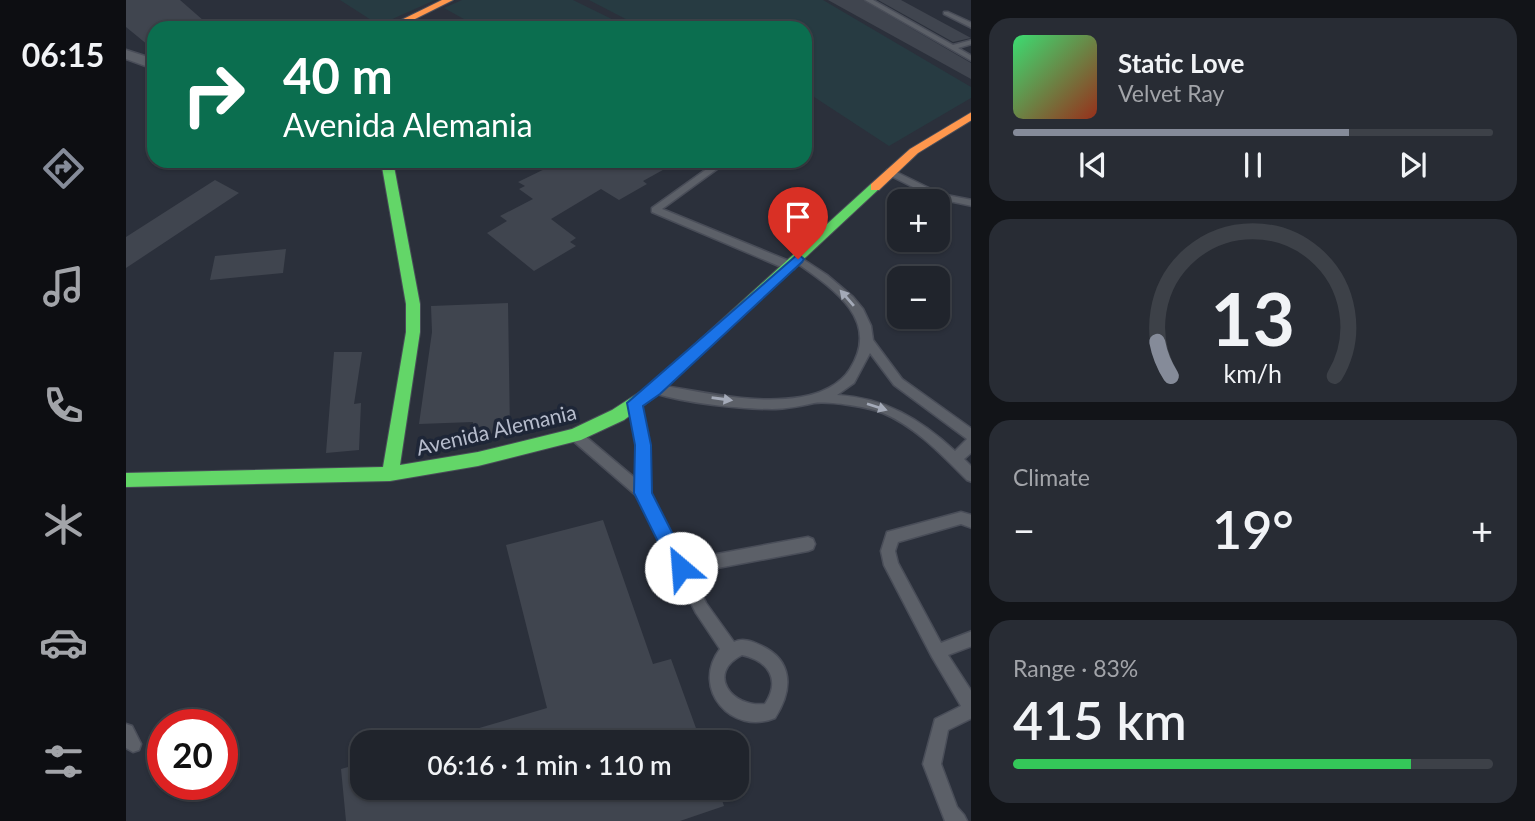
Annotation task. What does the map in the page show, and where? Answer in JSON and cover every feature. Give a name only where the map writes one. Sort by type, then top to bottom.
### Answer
[{"type":"street","points":[[405,21],[449,0]]},
{"type":"street","points":[[126,54],[147,62]]},
{"type":"street","name":"Avenida Alemania","points":[[126,480],[390,474],[478,459],[575,435],[618,415],[654,390],[914,151],[971,115]]},
{"type":"street","points":[[388,168],[413,304],[413,332],[390,474]]},
{"type":"lane","points":[[868,0],[971,60]]},
{"type":"lane","points":[[946,13],[971,26]]},
{"type":"lane","points":[[951,48],[971,42]]},
{"type":"lane","points":[[714,168],[655,210],[794,262],[846,294],[859,312],[869,343],[898,382],[971,436]]},
{"type":"lane","points":[[890,172],[938,196],[971,203]]},
{"type":"lane","points":[[822,399],[844,387],[859,371],[869,343]]},
{"type":"lane","points":[[654,390],[753,403],[787,404],[822,399],[873,404],[894,412],[926,433],[971,476]]},
{"type":"lane","points":[[635,403],[643,445],[643,493]]},
{"type":"lane","points":[[575,435],[643,493],[701,608],[730,650]]},
{"type":"lane","points":[[955,459],[971,443]]},
{"type":"lane","points":[[958,821],[950,813],[932,764],[941,725],[971,708],[937,652],[891,565],[888,551],[892,537],[961,518],[971,522]]},
{"type":"lane","points":[[681,568],[808,544]]},
{"type":"lane","points":[[937,652],[971,638]]},
{"type":"lane","points":[[753,648],[765,654],[775,665],[782,692],[769,712],[757,716],[744,714],[732,707],[722,696],[716,669],[721,657],[730,650],[753,648]]},
{"type":"shaded area","points":[[340,0],[435,0],[388,21],[373,21]]},
{"type":"shaded area","points":[[462,0],[573,0],[616,21],[467,21],[444,8]]},
{"type":"shaded area","points":[[589,0],[823,0],[971,87],[971,98],[889,146],[812,96],[812,21],[630,21]]},
{"type":"building","points":[[126,0],[180,0],[204,21],[147,21],[147,44],[126,27]]},
{"type":"building","points":[[828,0],[863,0],[971,63],[971,79]]},
{"type":"building","points":[[878,0],[901,0],[971,38],[953,42]]},
{"type":"building","points":[[547,168],[666,168],[643,181],[647,184],[619,200],[601,189],[551,219],[576,238],[570,242],[576,246],[534,271],[487,233],[507,221],[500,216],[533,199],[519,189],[525,186],[518,182]]},
{"type":"building","points":[[215,180],[239,193],[126,268],[126,237]]},
{"type":"building","points":[[286,249],[283,273],[210,280],[215,256]]},
{"type":"building","points":[[508,303],[510,433],[472,434],[473,422],[419,424],[432,332],[431,306]]},
{"type":"building","points":[[334,352],[362,352],[354,404],[361,403],[359,450],[326,453]]},
{"type":"building","points":[[603,520],[653,664],[671,659],[697,730],[472,730],[547,708],[506,545]]},
{"type":"building","points":[[350,766],[350,800],[722,800],[724,806],[680,821],[346,821],[341,769]]},
{"type":"traffic: fast","points":[[388,168],[413,304],[413,332],[390,474]]},
{"type":"traffic: fast","points":[[126,480],[390,474],[478,459],[575,435],[618,415],[654,390],[875,187]]},
{"type":"traffic: slow","points":[[405,21],[449,0]]},
{"type":"traffic: slow","points":[[875,187],[914,151],[971,116]]},
{"type":"route","points":[[681,568],[643,493],[643,445],[635,403],[654,390],[798,259]]}]
